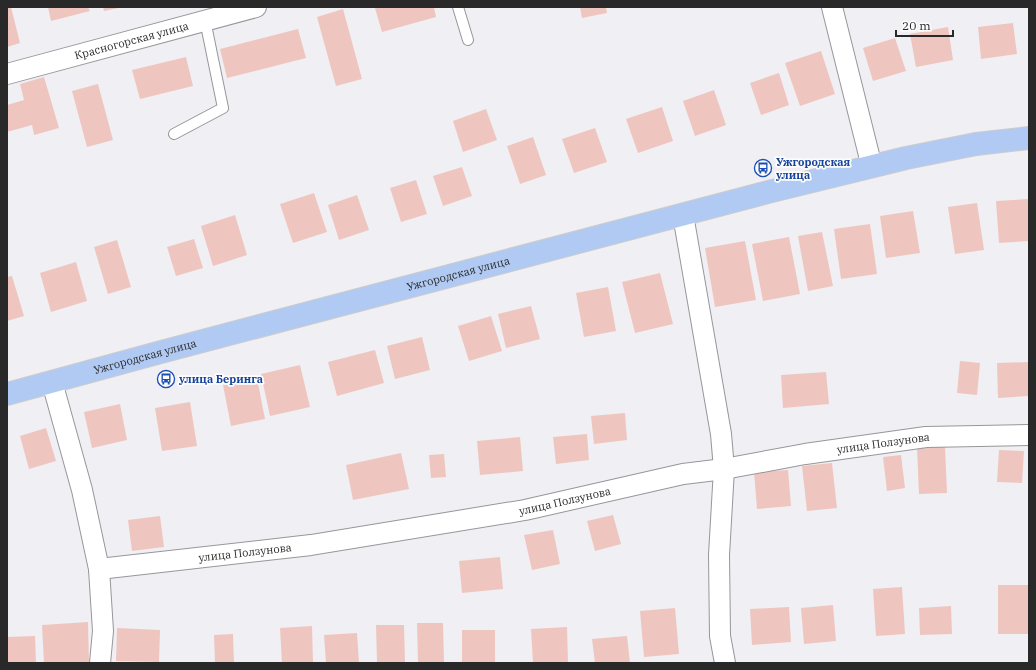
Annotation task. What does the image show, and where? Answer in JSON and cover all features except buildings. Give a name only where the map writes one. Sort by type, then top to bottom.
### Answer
[{"type":"main road","name":"Ужгородская улица","points":[[7,394],[768,192],[906,158],[976,144],[1029,138]]},
{"type":"street","name":"Красногорская улица","points":[[7,74],[256,7]]},
{"type":"street","points":[[832,7],[872,167]]},
{"type":"street","points":[[683,215],[721,434],[724,469],[719,555],[720,636],[725,663]]},
{"type":"street","points":[[52,382],[82,490],[99,569],[103,632],[100,663]]},
{"type":"street","name":"улица Ползунова","points":[[99,569],[311,546],[525,510],[683,474],[724,469],[805,454],[926,437],[1029,435]]},
{"type":"lane","points":[[458,7],[468,40]]},
{"type":"lane","points":[[174,134],[223,108],[205,20]]},
{"type":"place","name":"Ужгородская улица","points":[[763,168]]},
{"type":"place","name":"улица Беринга","points":[[166,379]]}]
